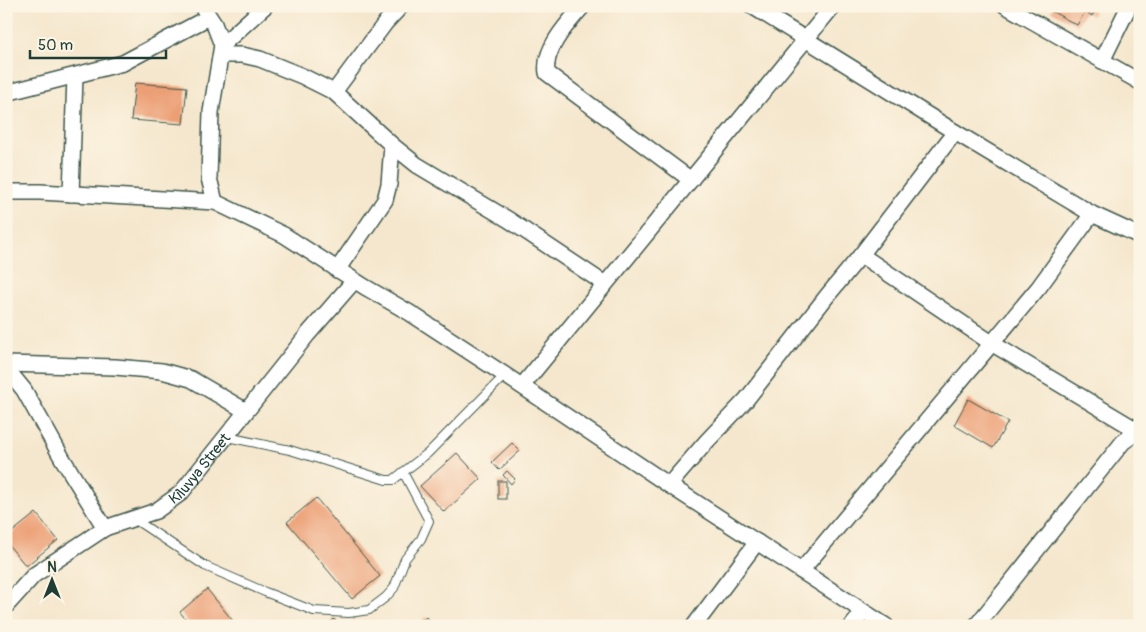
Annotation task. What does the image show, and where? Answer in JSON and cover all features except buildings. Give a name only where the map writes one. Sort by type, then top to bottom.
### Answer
[{"type":"street","points":[[221,50],[265,6]]},
{"type":"street","points":[[334,92],[386,22],[401,6]]},
{"type":"street","points":[[583,6],[565,26],[549,53],[545,63],[547,73],[690,180]]},
{"type":"street","points":[[752,6],[955,132],[1092,214],[1140,236]]},
{"type":"street","points":[[522,386],[833,6]]},
{"type":"street","points":[[1006,6],[1140,82]]},
{"type":"street","points":[[1102,62],[1129,6]]},
{"type":"street","points":[[6,93],[123,63],[205,12],[214,24],[221,50],[211,112],[209,178],[215,202]]},
{"type":"street","points":[[221,50],[260,59],[302,76],[334,92],[392,146],[417,165],[509,220],[605,284]]},
{"type":"street","points":[[71,194],[75,76]]},
{"type":"street","points":[[669,485],[746,400],[827,296],[861,256],[955,132]]},
{"type":"street","points":[[337,270],[385,200],[389,184],[392,146]]},
{"type":"street","points":[[6,192],[215,202],[284,235],[504,374],[669,485],[886,626]]},
{"type":"street","points":[[801,571],[993,344],[1039,287],[1092,214]]},
{"type":"street","points":[[861,256],[993,344],[1140,432]]},
{"type":"street","name":"Kiluvya Street","points":[[6,606],[34,575],[105,528],[156,511],[181,493],[308,334],[354,280]]},
{"type":"street","points":[[6,364],[115,367],[162,371],[191,379],[246,411]]},
{"type":"street","points":[[6,368],[24,390],[62,458],[105,528]]},
{"type":"street","points":[[976,626],[1123,442],[1140,432]]},
{"type":"street","points":[[694,626],[757,542]]},
{"type":"street","points":[[852,626],[863,612]]},
{"type":"lane","points":[[227,437],[290,450],[386,480],[393,480],[428,453],[504,374]]},
{"type":"lane","points":[[132,518],[205,566],[264,592],[314,611],[349,613],[369,610],[394,588],[405,558],[421,539],[429,521],[403,472]]}]
